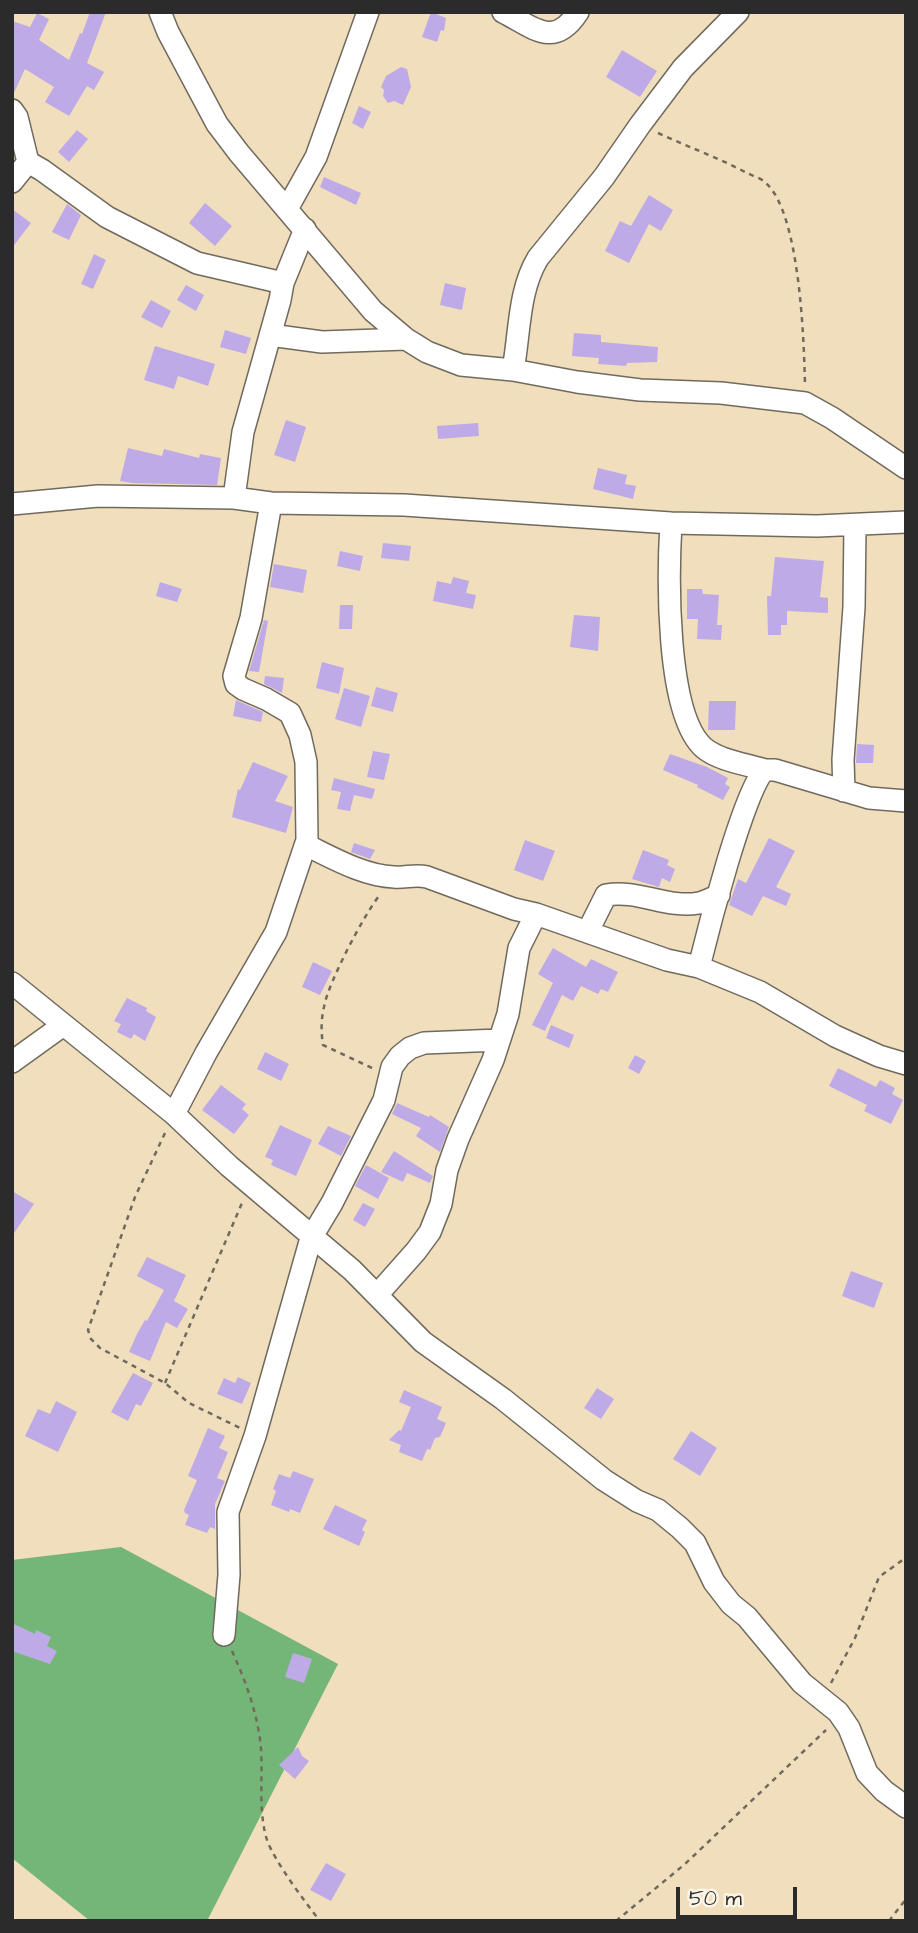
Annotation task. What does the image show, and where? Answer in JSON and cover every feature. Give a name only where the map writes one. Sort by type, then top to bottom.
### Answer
[{"type":"street","points":[[160,12],[217,124],[373,311],[406,339],[427,352],[461,365],[513,370],[577,382],[640,390],[721,393],[804,404],[832,418],[906,468]]},
{"type":"street","points":[[287,209],[316,157],[368,12]]},
{"type":"street","points":[[503,12],[552,34],[565,29],[578,12]]},
{"type":"street","points":[[513,370],[521,307],[530,271],[538,258],[604,177],[683,68],[738,12]]},
{"type":"street","points":[[12,110],[17,117],[28,162],[107,217],[197,263],[283,283]]},
{"type":"street","points":[[12,183],[28,162]]},
{"type":"street","points":[[234,498],[243,432],[281,300],[283,283],[305,229]]},
{"type":"street","points":[[270,335],[322,342],[406,339]]},
{"type":"street","points":[[12,504],[98,496],[234,498],[271,503],[404,505],[671,523],[906,523]]},
{"type":"street","points":[[174,1114],[206,1052],[276,932],[306,845],[306,762],[300,735],[289,713],[243,689],[236,684],[234,676],[251,618],[271,503]]},
{"type":"street","points":[[671,523],[669,617],[676,672],[685,713],[696,738],[717,755],[765,770],[775,770],[870,798],[906,801]]},
{"type":"street","points":[[844,791],[843,760],[854,607],[855,525]]},
{"type":"street","points":[[699,967],[741,821],[758,777],[765,770]]},
{"type":"street","points":[[306,845],[338,861],[376,874],[396,878],[413,874],[427,877],[667,960],[699,967],[760,992],[846,1041],[879,1056],[906,1064]]},
{"type":"street","points":[[588,931],[606,895],[636,894],[685,904],[701,903],[719,895]]},
{"type":"street","points":[[377,1295],[430,1232],[442,1204],[447,1170],[499,1040],[508,1014],[519,948],[536,914]]},
{"type":"street","points":[[12,983],[174,1114],[250,1184],[352,1270],[423,1342],[503,1399],[604,1480],[637,1501],[658,1510],[680,1528],[695,1543],[713,1583],[731,1604],[747,1617],[802,1683],[830,1706],[849,1728],[867,1773],[884,1791],[906,1807]]},
{"type":"street","points":[[12,1062],[62,1026]]},
{"type":"street","points":[[224,1635],[229,1575],[229,1512],[255,1436],[312,1238],[384,1100],[392,1067],[400,1056],[410,1048],[424,1043],[499,1040]]},
{"type":"path","points":[[640,125],[766,182],[775,196],[791,230],[805,368],[804,404]]},
{"type":"path","points":[[389,1079],[377,1070],[323,1045],[321,1032],[324,1005],[338,969],[377,898],[396,878]]},
{"type":"path","points":[[174,1114],[135,1197],[88,1330],[91,1339],[100,1348],[165,1383],[189,1403],[255,1436]]},
{"type":"path","points":[[165,1383],[250,1184]]},
{"type":"path","points":[[616,1921],[685,1864],[826,1730],[830,1706],[879,1577],[904,1559]]},
{"type":"path","points":[[224,1635],[254,1707],[261,1747],[262,1816],[268,1841],[303,1899],[320,1921]]},
{"type":"path","points":[[889,1921],[906,1899]]},
{"type":"green space","points":[[121,1547],[338,1664],[207,1921],[90,1921],[12,1858],[12,1560]]},
{"type":"building","points":[[90,12],[106,12],[87,63],[104,72],[94,90],[87,86],[69,116],[45,102],[54,87],[25,69],[12,97],[12,21],[30,27],[37,13],[49,19],[39,40],[69,60]]},
{"type":"building","points":[[431,12],[446,18],[444,31],[441,30],[437,42],[422,37]]},
{"type":"building","points":[[622,50],[657,71],[640,97],[606,77]]},
{"type":"building","points":[[401,67],[407,69],[411,87],[403,105],[394,101],[388,103],[381,87],[386,76]]},
{"type":"building","points":[[359,106],[371,112],[363,129],[352,123]]},
{"type":"building","points":[[77,130],[88,139],[69,162],[58,152]]},
{"type":"building","points":[[324,177],[361,193],[356,205],[320,187]]},
{"type":"building","points":[[649,195],[673,210],[661,231],[649,224],[629,263],[605,251],[620,221],[631,226]]},
{"type":"building","points":[[205,203],[232,226],[215,246],[189,223]]},
{"type":"building","points":[[67,204],[81,215],[69,240],[52,232]]},
{"type":"building","points":[[12,209],[31,223],[12,248]]},
{"type":"building","points":[[94,254],[106,260],[93,289],[81,284]]},
{"type":"building","points":[[445,283],[466,288],[462,310],[440,305]]},
{"type":"building","points":[[186,285],[204,295],[196,311],[177,300]]},
{"type":"building","points":[[151,300],[171,311],[162,328],[141,317]]},
{"type":"building","points":[[225,330],[251,338],[246,354],[220,347]]},
{"type":"building","points":[[574,333],[601,335],[601,342],[658,347],[657,362],[627,363],[626,366],[598,364],[599,358],[572,356]]},
{"type":"building","points":[[155,346],[215,364],[208,386],[178,376],[174,389],[144,380]]},
{"type":"building","points":[[286,420],[306,427],[295,462],[274,455]]},
{"type":"building","points":[[478,423],[479,436],[438,439],[437,426]]},
{"type":"building","points":[[128,448],[162,456],[164,449],[199,458],[200,454],[221,458],[217,485],[120,481]]},
{"type":"building","points":[[598,468],[627,475],[625,484],[636,486],[633,499],[593,489]]},
{"type":"building","points":[[383,543],[411,546],[409,561],[381,558]]},
{"type":"building","points":[[340,551],[363,556],[360,571],[337,566]]},
{"type":"building","points":[[775,557],[824,561],[820,597],[828,598],[828,613],[787,611],[787,625],[781,625],[781,635],[768,635],[767,596],[771,596]]},
{"type":"building","points":[[274,564],[307,570],[303,593],[270,587]]},
{"type":"building","points":[[453,577],[469,581],[466,593],[476,595],[473,609],[433,601],[437,581],[451,584]]},
{"type":"building","points":[[160,582],[182,589],[177,602],[156,596]]},
{"type":"building","points":[[687,589],[702,589],[703,594],[719,595],[717,625],[722,625],[721,640],[697,639],[698,619],[687,619]]},
{"type":"building","points":[[340,605],[353,605],[352,629],[339,629]]},
{"type":"building","points":[[574,615],[600,617],[598,651],[570,647]]},
{"type":"building","points":[[264,620],[268,621],[259,672],[249,671]]},
{"type":"building","points":[[322,662],[344,668],[339,694],[316,688]]},
{"type":"building","points":[[265,676],[284,678],[282,693],[264,684]]},
{"type":"building","points":[[376,687],[398,693],[393,712],[371,706]]},
{"type":"building","points":[[344,688],[370,696],[361,727],[335,719]]},
{"type":"building","points":[[236,700],[263,712],[261,722],[233,716]]},
{"type":"building","points":[[709,701],[736,701],[735,730],[708,730]]},
{"type":"building","points":[[857,744],[874,745],[873,763],[856,763]]},
{"type":"building","points":[[373,751],[390,754],[384,780],[367,777]]},
{"type":"building","points":[[670,754],[707,767],[728,778],[725,784],[730,787],[723,800],[697,787],[698,785],[663,770]]},
{"type":"building","points":[[253,762],[288,776],[275,801],[293,807],[286,833],[232,817],[238,789],[240,790]]},
{"type":"building","points":[[334,778],[375,789],[372,799],[354,795],[350,811],[337,809],[341,792],[331,790]]},
{"type":"building","points":[[769,838],[795,851],[776,887],[791,894],[786,906],[763,896],[752,916],[729,905],[738,879],[746,883]]},
{"type":"building","points":[[525,840],[555,851],[543,881],[514,870]]},
{"type":"building","points":[[354,843],[375,850],[370,859],[351,852]]},
{"type":"building","points":[[643,850],[669,860],[667,865],[675,869],[670,882],[662,878],[659,887],[632,879]]},
{"type":"building","points":[[553,948],[586,967],[591,959],[618,972],[608,992],[601,989],[598,994],[581,986],[573,1001],[562,995],[545,1031],[532,1025],[553,983],[538,974]]},
{"type":"building","points":[[313,962],[332,971],[320,995],[302,987]]},
{"type":"building","points":[[127,998],[147,1008],[146,1011],[156,1017],[145,1041],[134,1034],[131,1039],[117,1032],[121,1024],[114,1021]]},
{"type":"building","points":[[551,1025],[574,1035],[569,1048],[546,1038]]},
{"type":"building","points":[[265,1052],[289,1064],[281,1081],[257,1069]]},
{"type":"building","points":[[635,1055],[646,1061],[639,1074],[628,1068]]},
{"type":"building","points":[[838,1068],[876,1087],[880,1080],[895,1088],[892,1094],[903,1100],[891,1124],[864,1111],[867,1105],[829,1086]]},
{"type":"building","points":[[221,1085],[246,1104],[242,1109],[249,1115],[234,1134],[202,1110]]},
{"type":"building","points":[[397,1103],[429,1117],[430,1115],[449,1127],[440,1152],[416,1136],[421,1128],[392,1114]]},
{"type":"building","points":[[280,1125],[312,1140],[296,1176],[271,1165],[273,1160],[265,1157]]},
{"type":"building","points":[[328,1126],[351,1136],[341,1156],[318,1144]]},
{"type":"building","points":[[394,1151],[433,1176],[430,1183],[407,1173],[403,1182],[381,1172]]},
{"type":"building","points":[[366,1165],[389,1178],[378,1199],[355,1186]]},
{"type":"building","points":[[12,1191],[34,1204],[12,1236]]},
{"type":"building","points":[[363,1203],[375,1209],[365,1227],[353,1220]]},
{"type":"building","points":[[147,1257],[186,1275],[174,1301],[188,1309],[177,1328],[166,1322],[150,1361],[129,1352],[164,1290],[137,1276]]},
{"type":"building","points":[[851,1271],[883,1283],[874,1308],[842,1296]]},
{"type":"building","points":[[133,1373],[153,1383],[141,1406],[136,1404],[128,1421],[111,1412]]},
{"type":"building","points":[[238,1377],[251,1383],[242,1404],[217,1394],[224,1378],[235,1383]]},
{"type":"building","points":[[597,1388],[614,1399],[601,1419],[584,1408]]},
{"type":"building","points":[[404,1390],[442,1407],[437,1419],[446,1423],[440,1437],[435,1438],[422,1461],[399,1452],[401,1445],[389,1440],[401,1431],[411,1407],[399,1402]]},
{"type":"building","points":[[56,1401],[77,1412],[58,1452],[25,1436],[38,1409],[50,1414]]},
{"type":"building","points":[[208,1428],[225,1436],[219,1448],[228,1452],[217,1478],[225,1481],[215,1504],[215,1529],[210,1527],[207,1533],[185,1525],[189,1515],[184,1510],[197,1480],[188,1476]]},
{"type":"building","points":[[691,1431],[717,1448],[700,1476],[673,1459]]},
{"type":"building","points":[[293,1471],[314,1479],[300,1513],[271,1505],[279,1474],[290,1478]]},
{"type":"building","points":[[335,1505],[367,1520],[359,1546],[323,1529]]},
{"type":"building","points":[[12,1623],[35,1634],[36,1630],[51,1637],[47,1646],[57,1651],[50,1664],[12,1651]]},
{"type":"building","points":[[293,1653],[312,1659],[304,1683],[285,1677]]},
{"type":"building","points":[[298,1747],[302,1756],[309,1761],[295,1779],[279,1765]]},
{"type":"building","points":[[326,1863],[346,1874],[331,1901],[310,1890]]}]
